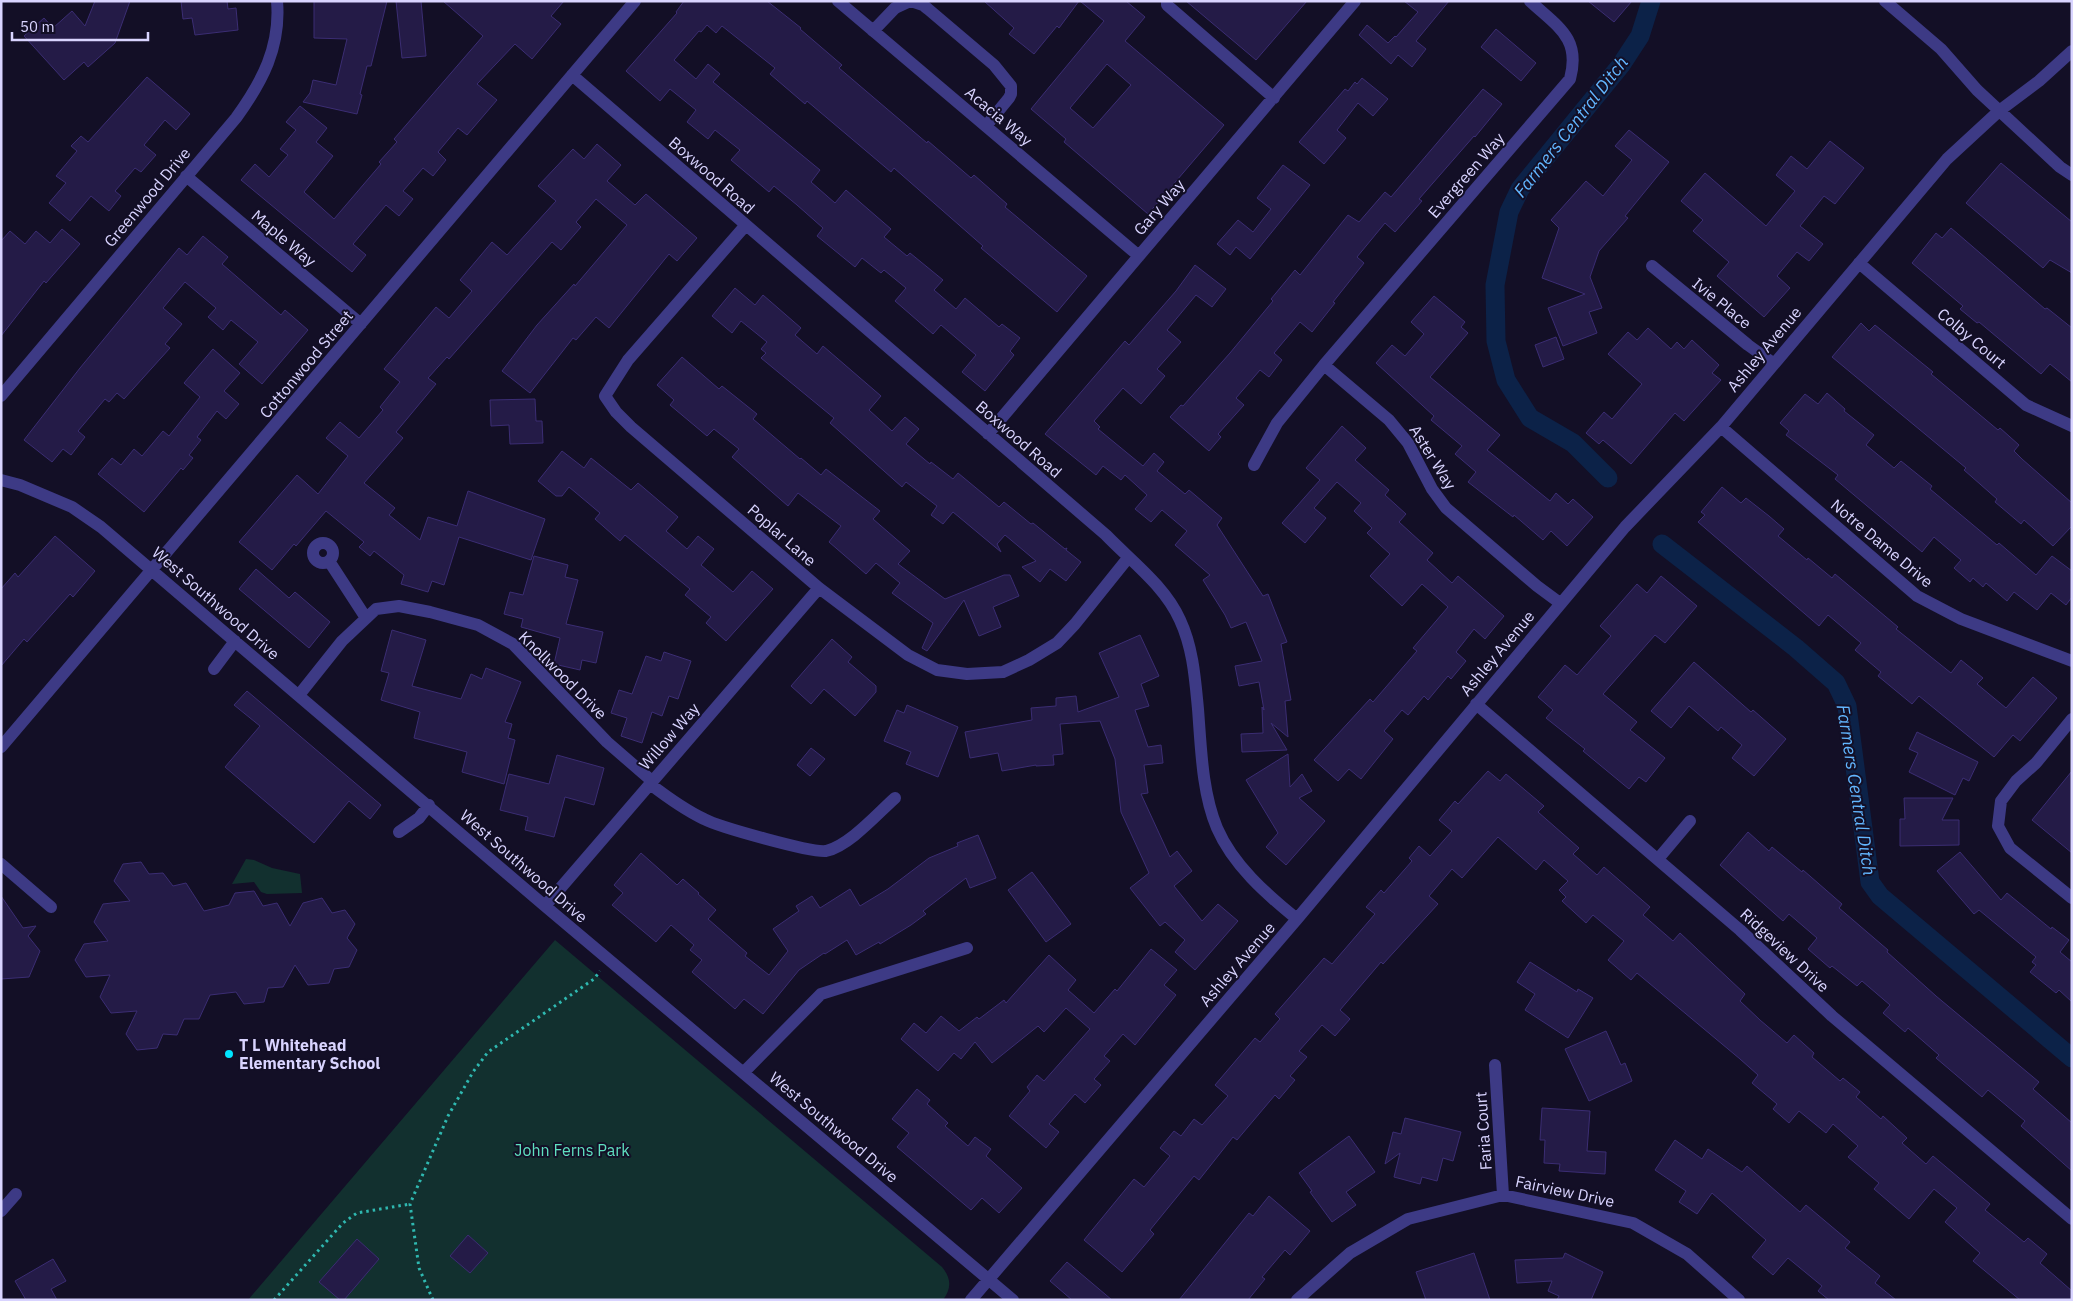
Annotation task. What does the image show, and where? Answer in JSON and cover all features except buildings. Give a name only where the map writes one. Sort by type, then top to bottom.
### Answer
[{"type":"street","name":"Greenwood Drive","points":[[1,396],[236,118],[257,89],[270,60],[279,16],[278,1]]},
{"type":"street","name":"Cottonwood Street","points":[[1,747],[635,1]]},
{"type":"street","name":"Acacia Way","points":[[838,1],[1139,256]]},
{"type":"street","points":[[873,31],[895,8],[911,1],[923,5],[972,46],[994,65],[1011,86],[1009,98],[986,126]]},
{"type":"street","points":[[1167,1],[1167,5],[1274,98]]},
{"type":"street","name":"Gary Way","points":[[988,434],[1355,1]]},
{"type":"street","name":"Evergreen Way","points":[[1254,465],[1277,423],[1324,365],[1570,80],[1574,58],[1572,45],[1562,31],[1530,1]]},
{"type":"street","points":[[1885,1],[1941,50],[1976,90],[2060,168],[2072,176]]},
{"type":"street","name":"Ashley Avenue","points":[[971,1300],[1297,919],[1625,527],[1721,427],[1948,159],[1999,111],[2039,81],[2072,51]]},
{"type":"street","name":"Boxwood Road","points":[[572,75],[1106,535],[1167,596],[1189,642],[1196,682],[1204,778],[1217,828],[1232,854],[1250,876],[1274,900],[1297,919]]},
{"type":"street","name":"Maple Way","points":[[186,176],[361,324]]},
{"type":"street","name":"Poplar Lane","points":[[745,226],[628,360],[605,396],[616,412],[631,427],[819,588],[908,655],[937,670],[967,674],[1003,672],[1030,660],[1057,642],[1075,624],[1128,558]]},
{"type":"street","name":"Colby Court","points":[[1859,263],[2026,405],[2072,426]]},
{"type":"street","name":"Ivie Place","points":[[1652,266],[1748,345],[1774,363]]},
{"type":"street","name":"Aster Way","points":[[1324,365],[1389,420],[1408,443],[1432,489],[1446,508],[1537,586],[1560,603]]},
{"type":"street","name":"Notre Dame Drive","points":[[1721,427],[1917,596],[1961,619],[2072,661]]},
{"type":"street","name":"West Southwood Drive","points":[[1,480],[72,507],[101,527],[545,906],[1012,1300]]},
{"type":"street","points":[[329,561],[366,618]]},
{"type":"street","name":"Willow Way","points":[[545,906],[819,588]]},
{"type":"street","name":"Knollwood Drive","points":[[299,695],[342,641],[376,609],[399,606],[478,625],[513,644],[607,742],[651,783],[675,803],[705,820],[776,842],[825,851],[846,841],[895,798]]},
{"type":"street","points":[[214,669],[235,642]]},
{"type":"street","name":"Ridgeview Drive","points":[[1476,704],[1658,858],[1740,930],[1832,1016],[2072,1219]]},
{"type":"street","points":[[2072,719],[2036,763],[2016,781],[2001,801],[1998,826],[2010,848],[2072,898]]},
{"type":"street","points":[[399,832],[419,818],[429,806]]},
{"type":"street","points":[[1658,858],[1690,821]]},
{"type":"street","points":[[1,864],[51,907]]},
{"type":"street","points":[[744,1072],[821,994],[967,948]]},
{"type":"street","name":"Faria Court","points":[[1495,1065],[1503,1194]]},
{"type":"street","points":[[1,1212],[16,1194]]},
{"type":"street","name":"Fairview Drive","points":[[1297,1300],[1350,1254],[1408,1219],[1503,1194],[1633,1223],[1687,1254],[1739,1300]]},
{"type":"path","points":[[433,1300],[420,1268],[410,1204],[452,1108],[473,1072],[488,1052],[594,979],[609,959]]},
{"type":"path","points":[[274,1300],[343,1223],[357,1213],[410,1204]]},
{"type":"green space","points":[[246,859],[254,860],[272,868],[300,874],[302,893],[267,894],[261,892],[254,882],[232,884]]},
{"type":"green space","name":"John Ferns Park","points":[[555,940],[942,1267],[949,1279],[948,1291],[943,1300],[248,1300]]},
{"type":"waterway","name":"Farmers Central Ditch","points":[[1608,478],[1573,443],[1530,418],[1506,380],[1496,341],[1495,285],[1509,212],[1520,189],[1621,65],[1640,36],[1651,1]]},
{"type":"waterway","name":"Farmers Central Ditch","points":[[1662,544],[1796,648],[1836,683],[1847,706],[1870,882],[1880,896],[2072,1058]]},
{"type":"place","name":"T L Whitehead Elementary School","points":[[229,1054]]}]
